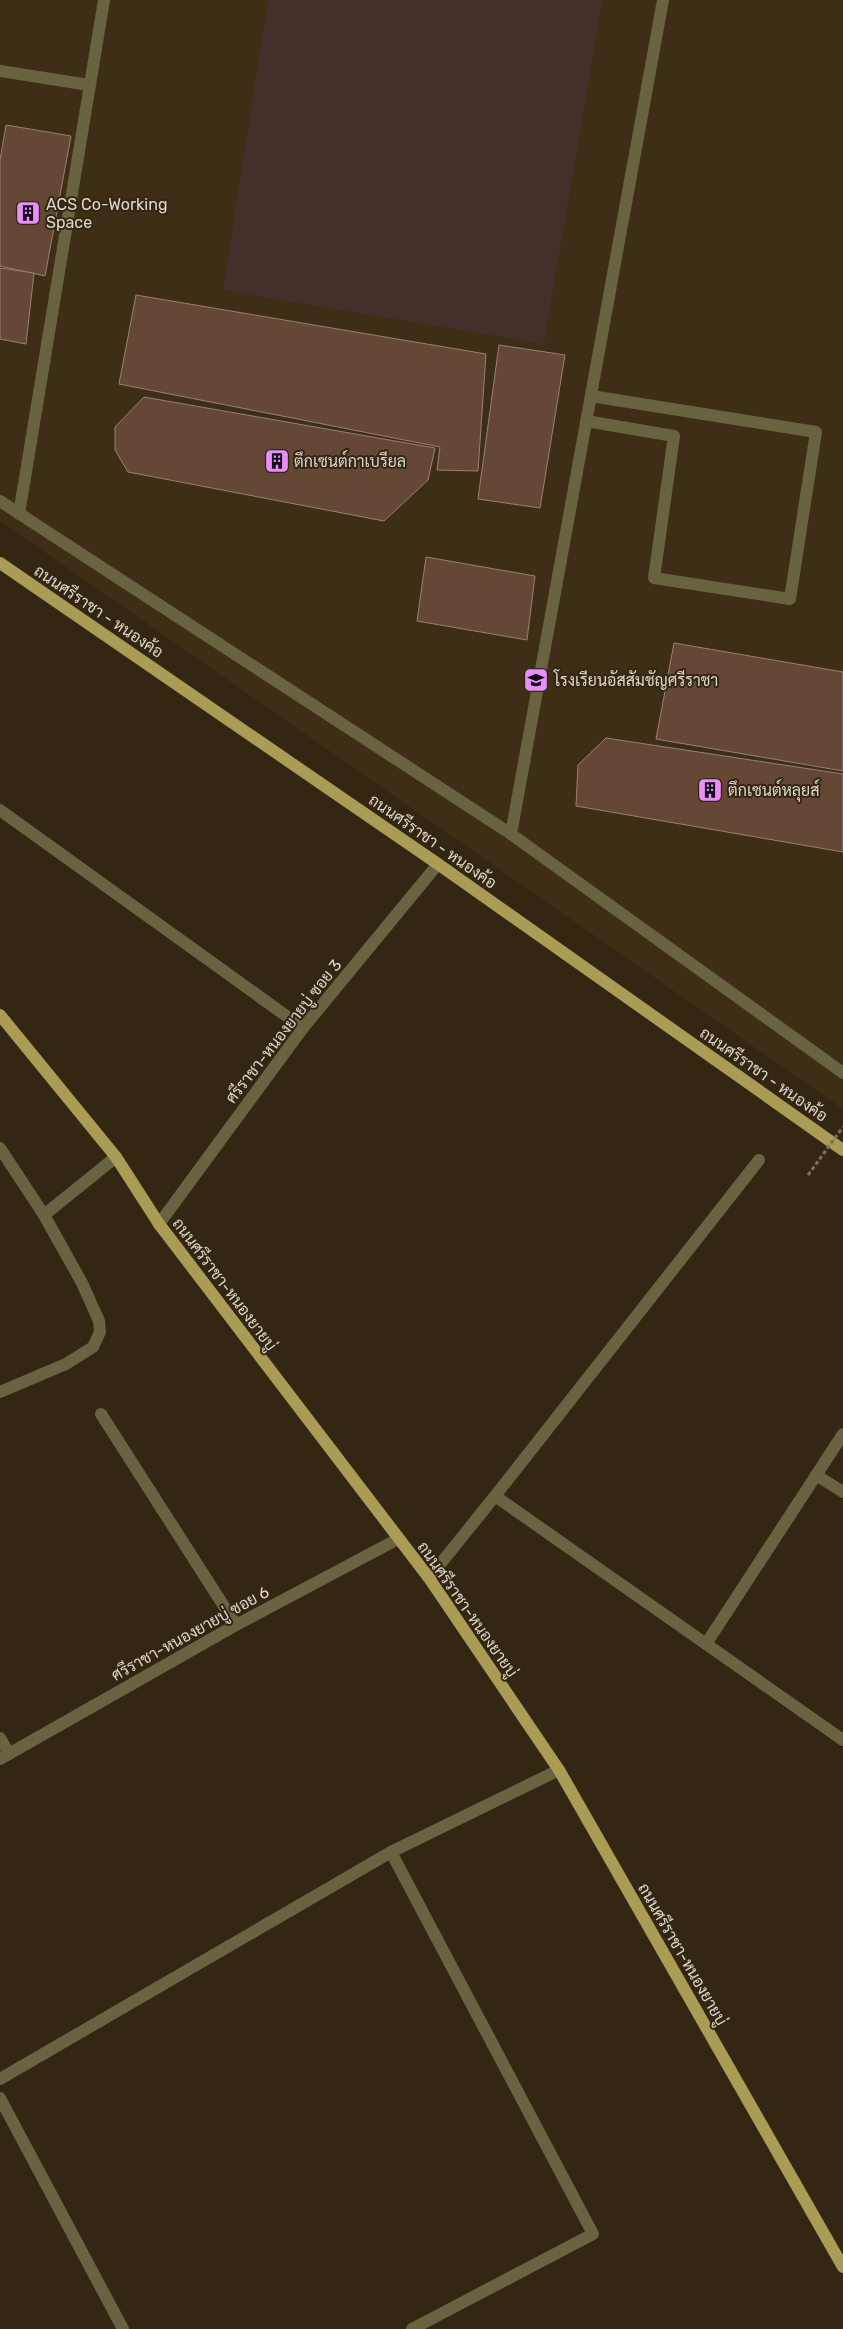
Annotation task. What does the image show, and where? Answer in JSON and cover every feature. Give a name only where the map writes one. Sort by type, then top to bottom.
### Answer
[{"type":"main road","name":"ถนนศรีราชา - หนองค้อ","points":[[0,563],[438,864],[843,1150]]},
{"type":"main road","name":"ถนนศรีราชา-หนองยายบู่","points":[[0,1015],[116,1157],[159,1224],[429,1578],[560,1770],[843,2267]]},
{"type":"street","points":[[19,514],[104,0]]},
{"type":"street","points":[[511,834],[663,0]]},
{"type":"street","points":[[0,70],[89,85]]},
{"type":"street","points":[[586,421],[674,436],[654,578],[790,599],[816,432],[591,396]]},
{"type":"street","points":[[0,501],[511,834],[843,1073]]},
{"type":"street","points":[[0,810],[303,1028]]},
{"type":"street","name":"ศรีราชา-หนองยายบู่ ซอย 3","points":[[159,1224],[303,1028],[438,864]]},
{"type":"street","points":[[0,1148],[44,1215],[82,1283],[99,1321],[100,1332],[93,1347],[66,1364],[0,1392]]},
{"type":"street","points":[[44,1215],[116,1157]]},
{"type":"street","points":[[429,1578],[496,1496],[758,1160]]},
{"type":"street","points":[[101,1414],[236,1625]]},
{"type":"street","points":[[706,1644],[843,1434]]},
{"type":"street","points":[[816,1475],[843,1492]]},
{"type":"street","points":[[496,1496],[843,1740]]},
{"type":"street","name":"ศรีราชา-หนองยายบู่ ซอย 6","points":[[5,1757],[236,1625],[398,1539]]},
{"type":"street","points":[[0,1738],[5,1757]]},
{"type":"street","points":[[0,2079],[391,1852],[560,1770]]},
{"type":"street","points":[[391,1852],[593,2234],[412,2329]]},
{"type":"street","points":[[0,2098],[123,2329]]},
{"type":"path","points":[[808,1175],[843,1127]]},
{"type":"shaded area","name":"โรงเรียนอัสสัมชัญศรีราชา","points":[[0,0],[843,0],[843,1109],[0,521]]},
{"type":"shaded area","points":[[268,0],[602,0],[544,344],[223,290]]},
{"type":"building","name":"ACS Co-Working Space","points":[[6,125],[71,136],[45,276],[0,266],[0,160]]},
{"type":"building","points":[[0,268],[34,273],[26,344],[0,339]]},
{"type":"building","points":[[136,295],[486,354],[478,471],[437,470],[440,447],[119,384]]},
{"type":"building","points":[[499,345],[565,355],[540,508],[478,499]]},
{"type":"building","name":"ตึกเซนต์กาเบรียล","points":[[144,397],[435,448],[428,480],[384,521],[128,472],[115,450],[115,427]]},
{"type":"building","points":[[426,557],[535,576],[527,640],[417,621]]},
{"type":"building","points":[[674,643],[843,672],[843,771],[656,739]]},
{"type":"building","name":"ตึกเซนต์หลุยส์","points":[[606,738],[843,774],[843,852],[576,806],[578,765]]},
{"type":"place","name":"ACS Co-Working Space","points":[[28,213]]},
{"type":"place","name":"ตึกเซนต์กาเบรียล","points":[[277,461]]},
{"type":"place","name":"โรงเรียนอัสสัมชัญศรีราชา","points":[[536,680]]},
{"type":"place","name":"ตึกเซนต์หลุยส์","points":[[710,790]]}]
